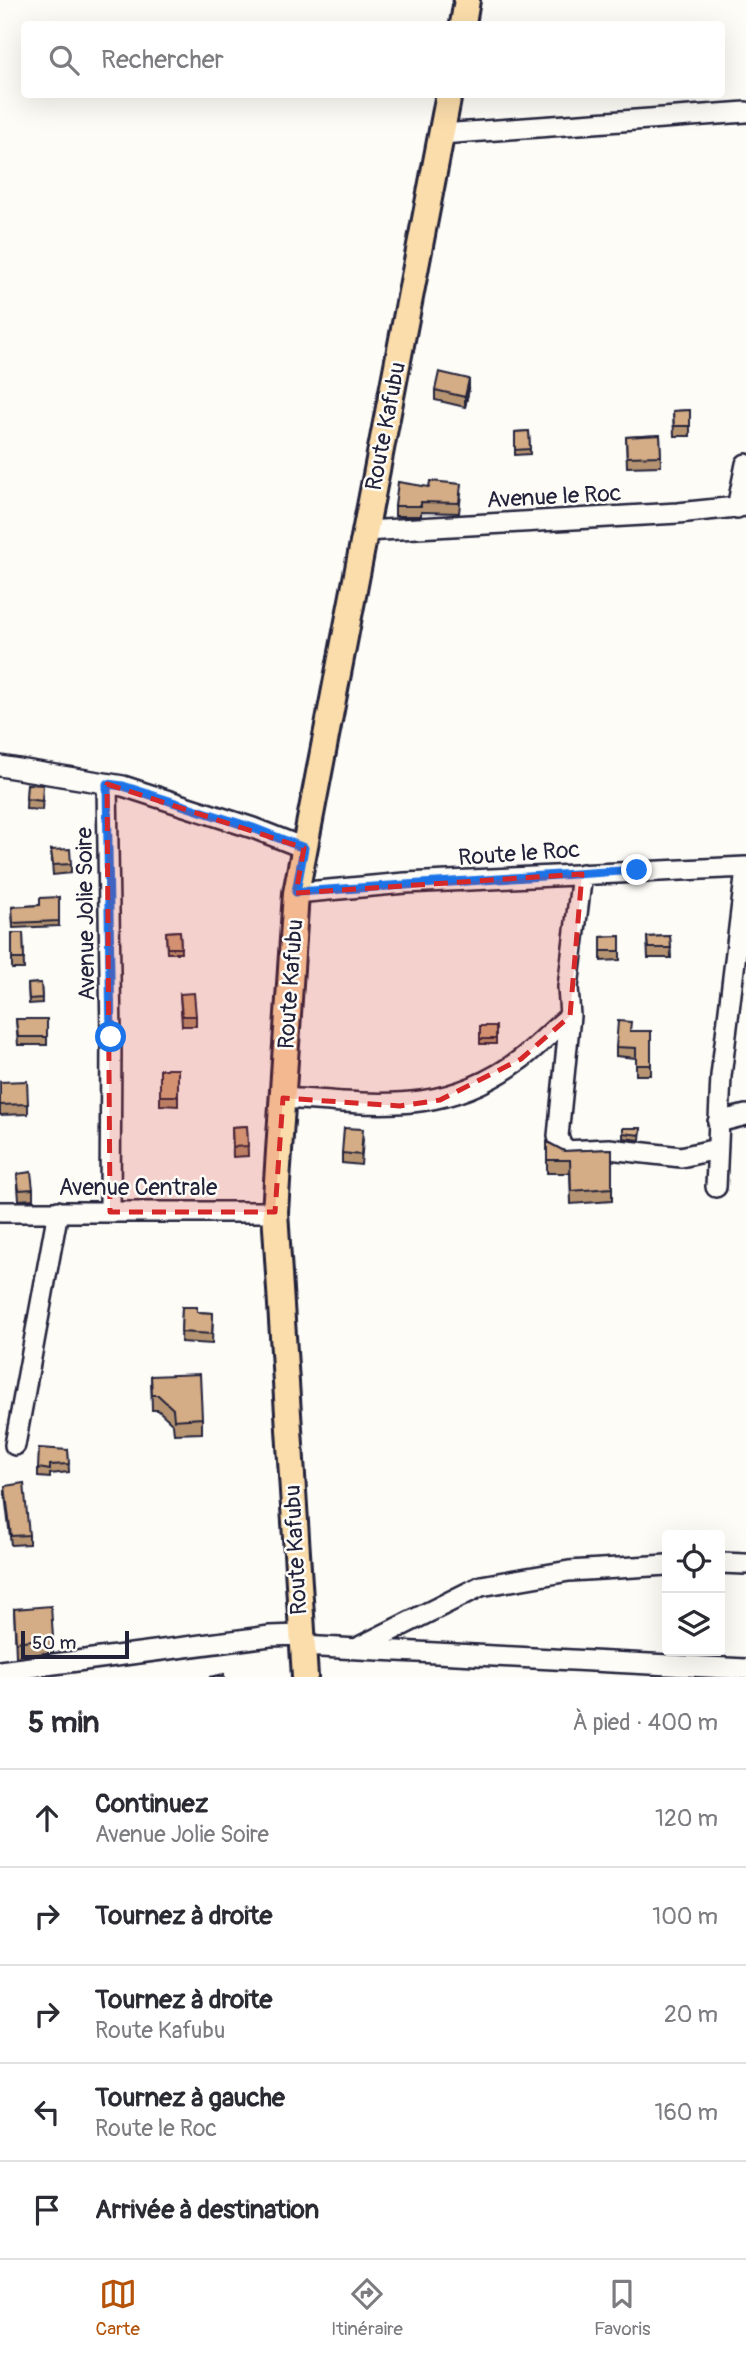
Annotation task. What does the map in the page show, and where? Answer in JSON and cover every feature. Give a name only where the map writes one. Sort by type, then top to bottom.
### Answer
[{"type":"main road","points":[[464,21],[467,0]]},
{"type":"main road","name":"Route Kafubu","points":[[305,1677],[300,1641],[275,1212],[296,892],[448,98]]},
{"type":"street","points":[[441,134],[746,112]]},
{"type":"street","points":[[741,507],[746,464]]},
{"type":"street","name":"Avenue le Roc","points":[[365,531],[741,507]]},
{"type":"street","points":[[0,766],[123,786],[253,828],[304,848]]},
{"type":"street","name":"Avenue Jolie Soire","points":[[107,784],[111,1037],[110,1212]]},
{"type":"street","points":[[716,1187],[718,1122],[732,973],[746,869]]},
{"type":"street","name":"Route le Roc","points":[[296,892],[582,874],[746,869]]},
{"type":"street","points":[[582,874],[568,987],[570,1016],[558,1136],[563,1151],[609,1149],[681,1157],[717,1149]]},
{"type":"street","points":[[283,1098],[400,1105],[440,1100],[521,1059],[570,1016]]},
{"type":"street","points":[[718,1122],[746,1115]]},
{"type":"street","points":[[15,1445],[58,1211]]},
{"type":"street","name":"Avenue Centrale","points":[[0,1212],[275,1212]]},
{"type":"street","points":[[725,1563],[746,1564]]},
{"type":"street","points":[[360,1647],[481,1586],[569,1571],[662,1565]]},
{"type":"street","points":[[0,1671],[270,1636],[360,1647],[746,1669]]},
{"type":"highlighted area","points":[[107,784],[304,848],[296,893],[582,874],[570,1016],[521,1059],[440,1100],[400,1106],[283,1098],[275,1212],[110,1212]]},
{"type":"building","points":[[439,372],[469,379],[465,397],[435,390]]},
{"type":"building","points":[[690,410],[690,426],[674,426],[673,411]]},
{"type":"building","points":[[529,431],[530,449],[515,450],[515,432]]},
{"type":"building","points":[[660,435],[661,456],[627,457],[626,437]]},
{"type":"building","points":[[430,481],[461,484],[459,503],[421,502],[421,506],[395,506],[398,482],[429,487]]},
{"type":"building","points":[[27,784],[43,785],[42,801],[26,799]]},
{"type":"building","points":[[70,849],[71,864],[53,865],[51,850]]},
{"type":"building","points":[[59,897],[59,921],[13,923],[12,907],[40,905],[40,898]]},
{"type":"building","points":[[180,931],[181,948],[167,948],[166,932]]},
{"type":"building","points":[[12,933],[23,933],[24,959],[12,959]]},
{"type":"building","points":[[620,936],[620,951],[601,951],[601,937]]},
{"type":"building","points":[[670,936],[671,948],[648,948],[647,937]]},
{"type":"building","points":[[41,983],[42,998],[29,999],[28,984]]},
{"type":"building","points":[[194,993],[196,1016],[182,1016],[180,994]]},
{"type":"building","points":[[16,1019],[47,1019],[47,1037],[18,1037]]},
{"type":"building","points":[[618,1021],[631,1022],[630,1031],[651,1031],[651,1065],[636,1065],[636,1048],[616,1047]]},
{"type":"building","points":[[480,1026],[496,1026],[496,1039],[480,1039]]},
{"type":"building","points":[[160,1069],[178,1069],[178,1096],[160,1096]]},
{"type":"building","points":[[27,1081],[28,1104],[0,1105],[0,1082]]},
{"type":"building","points":[[247,1126],[248,1146],[233,1147],[232,1127]]},
{"type":"building","points":[[344,1128],[363,1129],[361,1155],[342,1153]]},
{"type":"building","points":[[623,1128],[641,1128],[640,1135],[623,1133]]},
{"type":"building","points":[[547,1142],[564,1151],[612,1149],[612,1188],[571,1191],[570,1160],[547,1160]]},
{"type":"building","points":[[31,1172],[33,1189],[19,1190],[17,1174]]},
{"type":"building","points":[[182,1307],[197,1307],[197,1312],[213,1313],[212,1334],[181,1332]]},
{"type":"building","points":[[200,1374],[202,1418],[174,1420],[173,1409],[158,1395],[152,1395],[151,1376]]},
{"type":"building","points":[[39,1448],[68,1450],[69,1464],[50,1465],[50,1470],[38,1468]]},
{"type":"building","points":[[24,1483],[29,1535],[11,1536],[5,1486]]},
{"type":"building","points":[[51,1606],[53,1637],[16,1642],[14,1609]]},
{"type":"route","points":[[111,1037],[107,784],[123,786],[253,828],[304,848],[296,892],[405,883],[485,882],[637,870]]}]
